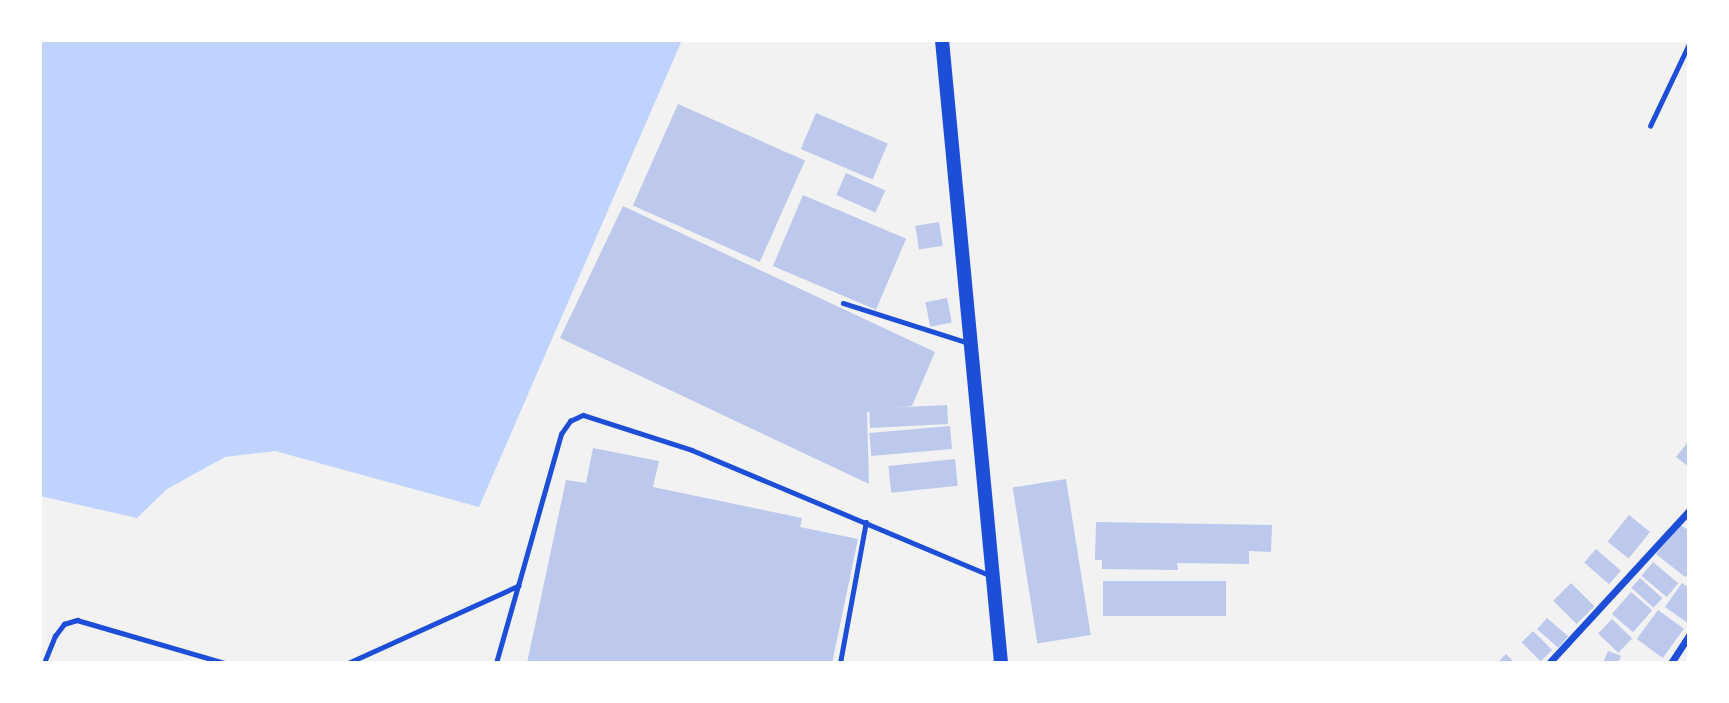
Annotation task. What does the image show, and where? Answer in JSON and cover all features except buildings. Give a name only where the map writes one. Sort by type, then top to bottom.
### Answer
[{"type":"main road","points":[[942,40],[1001,663]]},
{"type":"street","points":[[1549,663],[1689,511]]},
{"type":"street","points":[[1671,663],[1689,635]]},
{"type":"lane","points":[[1650,126],[1689,44]]},
{"type":"lane","points":[[843,303],[971,344]]},
{"type":"lane","points":[[496,663],[561,434],[570,421],[583,415],[692,450],[993,577]]},
{"type":"lane","points":[[840,663],[866,523]]},
{"type":"lane","points":[[348,663],[518,586]]},
{"type":"lane","points":[[44,663],[55,636],[64,624],[77,620],[225,663]]},
{"type":"water","points":[[40,40],[682,40],[479,507],[275,451],[225,457],[167,489],[137,518],[40,496]]}]
